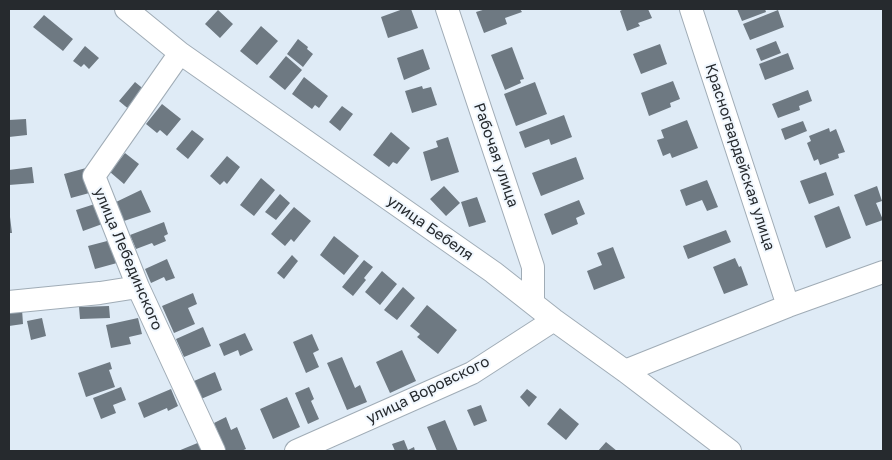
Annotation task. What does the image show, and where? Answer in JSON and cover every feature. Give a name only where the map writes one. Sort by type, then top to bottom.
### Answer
[{"type":"street","name":"улица Бебеля","points":[[126,9],[180,53],[494,272],[554,320],[625,370],[730,451]]},
{"type":"street","name":"Рабочая улица","points":[[447,9],[533,267],[532,303]]},
{"type":"street","name":"Красногвардейская улица","points":[[691,9],[788,306]]},
{"type":"street","name":"улица Лебединского","points":[[180,53],[94,176],[138,287],[214,451]]},
{"type":"street","points":[[625,370],[788,306],[883,272]]},
{"type":"street","points":[[9,302],[100,293],[138,287]]},
{"type":"street","name":"улица Воровского","points":[[296,451],[472,373],[554,320]]},
{"type":"building","points":[[403,9],[411,9],[418,28],[388,38],[381,17]]},
{"type":"building","points":[[486,9],[520,9],[522,12],[505,18],[507,24],[484,33],[476,12]]},
{"type":"building","points":[[624,9],[648,9],[652,18],[638,23],[640,26],[627,31],[620,11]]},
{"type":"building","points":[[737,9],[765,9],[766,12],[742,21]]},
{"type":"building","points":[[218,10],[233,24],[220,38],[205,24]]},
{"type":"building","points":[[778,10],[784,27],[750,40],[743,24]]},
{"type":"building","points":[[44,15],[73,39],[63,51],[33,27]]},
{"type":"building","points":[[261,26],[278,41],[257,65],[240,51]]},
{"type":"building","points":[[298,39],[313,54],[303,67],[287,54]]},
{"type":"building","points":[[776,41],[781,53],[761,61],[756,49]]},
{"type":"building","points":[[660,44],[667,64],[641,74],[633,54]]},
{"type":"building","points":[[85,46],[99,58],[89,69],[84,64],[81,67],[73,61]]},
{"type":"building","points":[[512,47],[524,79],[520,80],[521,83],[505,90],[491,55]]},
{"type":"building","points":[[423,49],[430,69],[404,80],[397,58]]},
{"type":"building","points":[[788,53],[794,69],[765,80],[759,64]]},
{"type":"building","points":[[286,56],[302,70],[285,90],[269,77]]},
{"type":"building","points":[[304,77],[328,96],[319,108],[315,105],[312,109],[292,94]]},
{"type":"building","points":[[673,81],[680,99],[670,103],[671,107],[649,116],[641,93]]},
{"type":"building","points":[[135,82],[146,91],[131,111],[119,101]]},
{"type":"building","points":[[535,82],[547,114],[516,126],[504,94]]},
{"type":"building","points":[[422,86],[423,89],[431,87],[437,105],[412,113],[405,91]]},
{"type":"building","points":[[808,90],[812,101],[799,106],[800,110],[778,118],[772,104]]},
{"type":"building","points":[[162,104],[181,119],[167,136],[160,130],[157,133],[146,124]]},
{"type":"building","points":[[342,106],[353,114],[340,131],[329,122]]},
{"type":"building","points":[[564,115],[572,137],[551,145],[549,139],[525,148],[519,132]]},
{"type":"building","points":[[26,119],[27,135],[9,137],[9,120]]},
{"type":"building","points":[[687,120],[698,148],[672,158],[670,153],[663,156],[657,140],[664,138],[661,130]]},
{"type":"building","points":[[803,121],[807,131],[785,140],[781,129]]},
{"type":"building","points":[[829,128],[830,132],[836,129],[845,152],[838,154],[839,158],[820,165],[818,159],[814,161],[807,143],[811,141],[809,136]]},
{"type":"building","points":[[192,130],[204,139],[188,159],[176,149]]},
{"type":"building","points":[[391,132],[410,148],[397,164],[393,162],[389,167],[373,155]]},
{"type":"building","points":[[448,137],[459,172],[431,181],[423,152],[438,147],[436,141]]},
{"type":"building","points":[[125,153],[139,164],[124,184],[110,172]]},
{"type":"building","points":[[227,156],[240,167],[227,184],[224,181],[220,185],[210,176]]},
{"type":"building","points":[[576,157],[584,179],[541,196],[532,173]]},
{"type":"building","points":[[32,167],[34,183],[9,185],[9,170]]},
{"type":"building","points":[[86,168],[93,192],[71,198],[64,174]]},
{"type":"building","points":[[826,172],[834,195],[809,204],[800,181]]},
{"type":"building","points":[[261,178],[275,190],[254,216],[240,205]]},
{"type":"building","points":[[707,180],[718,207],[707,211],[702,200],[686,206],[680,190]]},
{"type":"building","points":[[444,186],[460,203],[446,216],[430,199]]},
{"type":"building","points":[[877,186],[882,201],[876,203],[883,220],[866,226],[854,195]]},
{"type":"building","points":[[141,190],[151,212],[124,221],[116,202]]},
{"type":"building","points":[[280,194],[290,203],[276,220],[265,212]]},
{"type":"building","points":[[477,197],[486,222],[469,227],[461,202]]},
{"type":"building","points":[[579,200],[585,214],[576,218],[578,224],[552,235],[544,214]]},
{"type":"building","points":[[98,203],[105,223],[83,231],[76,210]]},
{"type":"building","points":[[839,206],[851,238],[826,248],[814,216]]},
{"type":"building","points":[[294,207],[311,221],[294,242],[291,239],[285,246],[271,234]]},
{"type":"building","points":[[10,217],[12,233],[9,233]]},
{"type":"building","points":[[164,222],[168,234],[164,236],[166,241],[154,246],[152,243],[136,249],[130,235]]},
{"type":"building","points":[[726,230],[731,242],[688,259],[683,246]]},
{"type":"building","points":[[334,236],[359,256],[344,275],[320,255]]},
{"type":"building","points":[[111,240],[117,263],[95,269],[88,246]]},
{"type":"building","points":[[613,247],[625,278],[594,290],[587,271],[602,265],[597,253]]},
{"type":"building","points":[[292,255],[298,261],[284,279],[277,273]]},
{"type":"building","points":[[735,258],[739,267],[741,266],[748,285],[724,294],[713,267]]},
{"type":"building","points":[[167,259],[175,278],[166,281],[164,277],[151,283],[145,269]]},
{"type":"building","points":[[364,260],[373,267],[364,278],[366,280],[353,296],[342,287]]},
{"type":"building","points":[[382,271],[397,284],[380,305],[365,292]]},
{"type":"building","points":[[403,287],[415,298],[397,320],[384,310]]},
{"type":"building","points":[[193,293],[197,304],[188,308],[195,324],[174,333],[162,306]]},
{"type":"building","points":[[427,305],[457,330],[438,354],[417,337],[420,334],[410,326]]},
{"type":"building","points":[[109,306],[110,318],[80,319],[79,307]]},
{"type":"building","points":[[22,309],[23,324],[9,326],[9,310]]},
{"type":"building","points":[[42,318],[46,336],[31,340],[27,321]]},
{"type":"building","points":[[138,318],[142,334],[129,337],[131,344],[111,348],[106,325]]},
{"type":"building","points":[[203,327],[211,346],[184,357],[176,339]]},
{"type":"building","points":[[245,333],[253,350],[240,356],[238,350],[224,356],[219,344]]},
{"type":"building","points":[[312,334],[319,350],[313,353],[319,367],[306,373],[293,342]]},
{"type":"building","points":[[402,350],[416,381],[390,393],[376,362]]},
{"type":"building","points":[[342,357],[355,388],[360,385],[367,402],[347,410],[327,363]]},
{"type":"building","points":[[110,362],[112,369],[109,370],[115,387],[86,397],[78,373]]},
{"type":"building","points":[[215,372],[222,390],[201,399],[194,381]]},
{"type":"building","points":[[121,387],[126,400],[113,405],[116,413],[101,419],[93,398]]},
{"type":"building","points":[[309,387],[314,399],[311,401],[319,419],[308,424],[295,393]]},
{"type":"building","points":[[171,389],[178,406],[168,411],[167,408],[144,418],[138,403]]},
{"type":"building","points":[[527,389],[537,397],[529,407],[520,397]]},
{"type":"building","points":[[287,397],[300,427],[273,439],[260,409]]},
{"type":"building","points":[[481,405],[487,421],[474,426],[467,410]]},
{"type":"building","points":[[560,408],[579,424],[566,440],[547,424]]},
{"type":"building","points":[[226,417],[231,430],[237,427],[246,449],[226,451],[214,423]]},
{"type":"building","points":[[445,420],[458,451],[437,451],[427,427]]},
{"type":"building","points":[[404,440],[408,450],[414,447],[415,451],[395,451],[392,444]]},
{"type":"building","points":[[200,442],[204,451],[178,451]]},
{"type":"building","points":[[606,442],[617,451],[598,451]]}]
